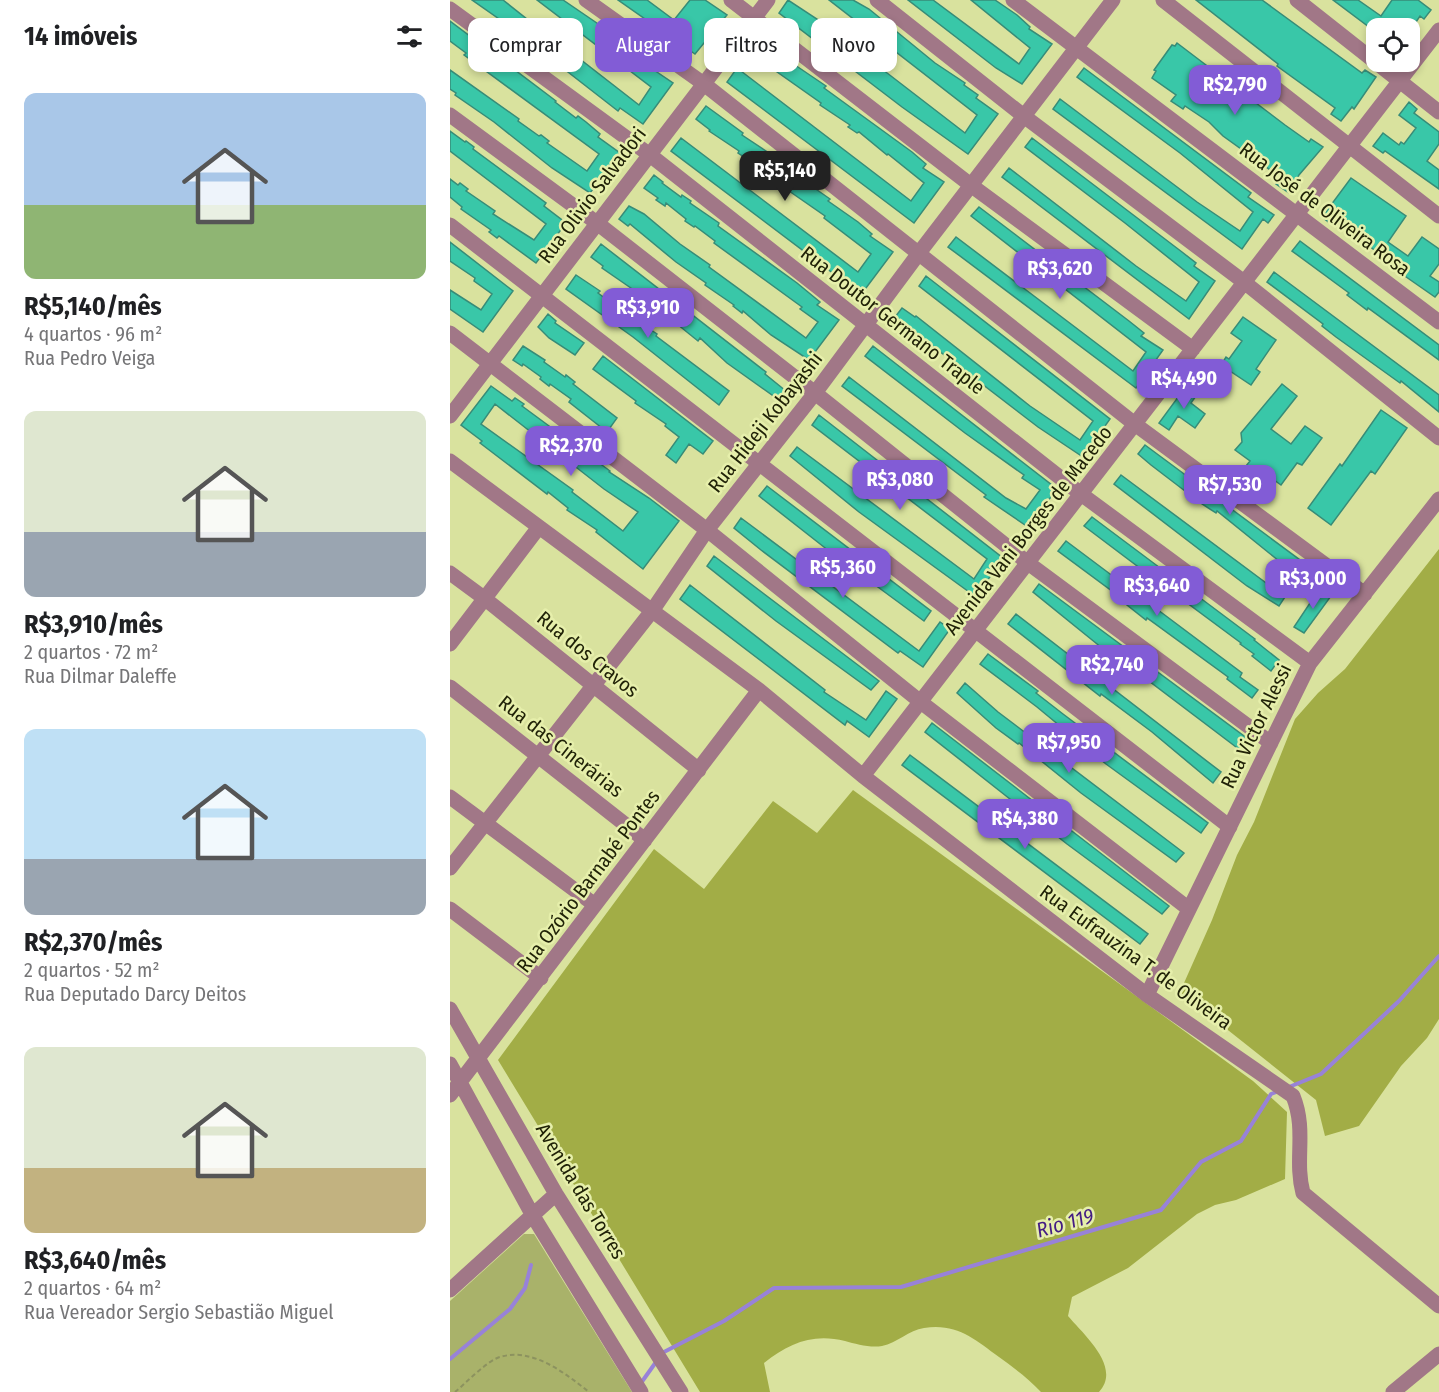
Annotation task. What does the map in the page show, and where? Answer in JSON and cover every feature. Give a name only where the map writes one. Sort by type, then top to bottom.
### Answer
[{"type":"street","points":[[586,0],[704,84],[1136,425],[1365,594]]},
{"type":"street","points":[[731,0],[755,18]]},
{"type":"street","name":"Rua Olivio Salvadori","points":[[755,18],[768,0]]},
{"type":"street","points":[[877,0],[1025,117],[1244,282],[1439,438]]},
{"type":"street","name":"Rua José de Oliveira Rosa","points":[[1013,0],[1298,213],[1439,322]]},
{"type":"street","name":"Rua Hideji Kobayashi","points":[[450,868],[652,611],[707,530],[815,393],[1113,0]]},
{"type":"street","points":[[1163,0],[1439,216]]},
{"type":"street","points":[[1297,0],[1439,112]]},
{"type":"street","name":"Rua Doutor Germano Traple","points":[[450,9],[650,155],[1081,494],[1310,663]]},
{"type":"street","name":"Avenida Vani Borges de Macedo","points":[[863,776],[922,703],[1439,30]]},
{"type":"street","points":[[799,52],[972,186],[1193,349]]},
{"type":"street","name":"Rua Olivio Salvadori","points":[[450,416],[713,72]]},
{"type":"street","points":[[450,115],[597,223],[1028,563],[1271,743]]},
{"type":"street","points":[[450,225],[1230,827]]},
{"type":"street","points":[[450,333],[707,530],[922,703],[1189,909]]},
{"type":"street","name":"Rua Eufrauzina T. de Oliveira","points":[[450,461],[759,690],[863,776],[1147,995],[1293,1096],[1299,1113],[1301,1142],[1299,1178],[1303,1194],[1439,1306]]},
{"type":"street","name":"Rua Victor Alessi","points":[[1147,995],[1310,663],[1439,499]]},
{"type":"street","points":[[450,644],[538,527]]},
{"type":"street","name":"Rua dos Cravos","points":[[450,573],[699,770]]},
{"type":"street","name":"Rua das Cinerárias","points":[[450,687],[540,755],[645,840]]},
{"type":"street","name":"Rua Ozório Barnabé Pontes","points":[[450,1095],[759,690]]},
{"type":"street","points":[[450,797],[594,904]]},
{"type":"street","points":[[450,909],[541,978]]},
{"type":"street","name":"Avenida das Torres","points":[[450,1009],[556,1194],[681,1392]]},
{"type":"street","points":[[450,1064],[533,1216],[641,1392]]},
{"type":"street","points":[[450,1290],[556,1194]]},
{"type":"street","points":[[1393,1392],[1439,1354]]},
{"type":"path","points":[[456,1392],[498,1357],[519,1354],[564,1372],[589,1392]]},
{"type":"green space","points":[[1439,549],[1439,1019],[1427,1038],[1401,1066],[1359,1126],[1325,1136],[1316,1100],[1180,992],[1212,920],[1237,855],[1254,822],[1295,719],[1318,693],[1345,669]]},
{"type":"green space","points":[[853,790],[1253,1081],[1287,1112],[1285,1179],[1197,1214],[1128,1268],[1072,1297],[1068,1316],[1091,1342],[1104,1362],[1105,1382],[1099,1392],[1041,1392],[1021,1373],[973,1339],[956,1330],[936,1327],[919,1329],[882,1346],[868,1346],[833,1339],[812,1339],[792,1345],[764,1363],[770,1392],[700,1392],[498,1060],[654,849],[704,889],[773,801],[817,833]]},
{"type":"green space","points":[[524,1234],[534,1234],[632,1392],[450,1392],[450,1301]]},
{"type":"building","points":[[472,0],[503,0],[526,18],[498,18]]},
{"type":"building","points":[[537,0],[563,0],[595,22],[595,44],[583,35],[583,18],[561,18]]},
{"type":"building","points":[[618,0],[647,0],[671,18],[644,18]]},
{"type":"building","points":[[690,0],[705,0],[727,15],[725,18],[704,18],[704,43],[695,54],[692,52],[692,18],[676,18]]},
{"type":"building","points":[[788,0],[815,18],[811,18],[811,37],[799,28],[799,18],[786,18],[779,13]]},
{"type":"building","points":[[829,0],[853,0],[880,18],[852,18]]},
{"type":"building","points":[[908,0],[933,0],[1019,64],[1030,48],[971,0],[995,0],[1017,15],[1030,27],[1029,29],[1052,44],[1022,84],[996,68]]},
{"type":"building","points":[[1196,0],[1262,0],[1362,73],[1365,70],[1376,77],[1354,109],[1352,107],[1341,121],[1331,114],[1335,108],[1277,66],[1278,64]]},
{"type":"building","points":[[1333,0],[1358,0],[1381,16],[1392,0],[1418,0],[1431,10],[1424,19],[1420,16],[1419,18],[1366,18],[1366,25]]},
{"type":"building","points":[[450,21],[468,35],[468,58],[464,55],[466,53],[450,41]]},
{"type":"building","points":[[897,32],[935,63],[965,83],[964,85],[978,95],[976,98],[998,114],[968,154],[856,72],[886,72],[965,133],[977,115],[897,53]]},
{"type":"building","points":[[1177,43],[1285,125],[1309,142],[1311,139],[1323,147],[1299,175],[1289,193],[1276,184],[1280,177],[1223,136],[1209,122],[1185,106],[1183,109],[1171,101],[1176,95],[1152,78],[1156,71],[1154,70],[1172,45],[1175,46]]},
{"type":"building","points":[[583,62],[639,105],[651,87],[631,72],[657,72],[673,83],[643,124],[620,108],[618,111],[568,72],[583,72]]},
{"type":"building","points":[[799,68],[912,152],[926,164],[923,168],[944,182],[914,223],[727,82],[734,72],[742,72],[911,201],[924,183],[859,132],[848,127],[850,125],[820,105],[821,103],[777,72],[799,72]]},
{"type":"building","points":[[1084,68],[1251,193],[1248,197],[1274,215],[1268,223],[1263,219],[1242,249],[1053,109],[1060,99],[1197,202],[1240,231],[1253,212],[1180,153],[1077,77]]},
{"type":"building","points":[[450,70],[587,171],[599,154],[487,72],[518,72],[576,118],[578,116],[586,122],[600,134],[598,137],[620,153],[590,193],[552,168],[494,122],[455,95],[456,93],[450,89]]},
{"type":"building","points":[[1409,102],[1417,109],[1414,113],[1439,132],[1439,144],[1427,161],[1439,170],[1439,189],[1385,151],[1383,153],[1373,146],[1383,133],[1399,145],[1401,142],[1404,144],[1416,128],[1399,115]]},
{"type":"building","points":[[706,106],[743,133],[742,135],[772,155],[770,157],[830,199],[828,201],[858,222],[872,234],[870,236],[893,252],[863,292],[840,275],[838,277],[671,151],[681,138],[858,272],[871,254],[824,218],[825,216],[766,175],[768,173],[709,131],[696,119]]},
{"type":"building","points":[[450,131],[546,203],[544,206],[566,223],[536,263],[499,236],[497,238],[489,232],[491,230],[461,209],[462,207],[450,197],[450,179],[468,189],[466,191],[495,211],[493,214],[534,240],[546,224],[450,151]]},
{"type":"building","points":[[1032,138],[1182,252],[1196,263],[1194,266],[1215,281],[1189,319],[1002,177],[1009,168],[1136,266],[1186,301],[1199,282],[1025,147]]},
{"type":"building","points":[[654,175],[719,223],[718,226],[797,283],[820,302],[817,305],[839,320],[809,360],[771,335],[630,224],[628,226],[619,219],[629,206],[644,214],[710,265],[709,267],[806,338],[818,322],[800,309],[802,307],[714,243],[715,241],[695,226],[685,221],[686,219],[666,203],[665,206],[656,200],[658,198],[644,188]]},
{"type":"building","points":[[1351,178],[1406,216],[1388,242],[1408,256],[1422,237],[1439,249],[1439,264],[1430,276],[1439,282],[1439,292],[1435,297],[1399,272],[1357,237],[1333,221],[1331,224],[1322,217]]},
{"type":"building","points":[[979,207],[1129,321],[1144,333],[1141,336],[1163,350],[1136,388],[948,247],[956,237],[1133,371],[1146,352],[971,216]]},
{"type":"building","points":[[1300,241],[1439,345],[1439,360],[1368,308],[1367,310],[1347,295],[1349,293],[1292,251]]},
{"type":"building","points":[[450,242],[513,291],[483,332],[450,309],[450,290],[481,310],[492,294],[474,281],[475,278],[450,261]]},
{"type":"building","points":[[601,244],[766,372],[765,374],[786,391],[779,400],[727,363],[700,338],[698,341],[641,295],[602,268],[603,266],[591,257]]},
{"type":"building","points":[[1274,272],[1439,395],[1439,412],[1401,381],[1400,383],[1336,337],[1322,326],[1323,324],[1267,282]]},
{"type":"building","points":[[576,275],[600,291],[598,293],[618,308],[619,306],[657,334],[656,336],[729,391],[719,405],[633,337],[566,289]]},
{"type":"building","points":[[926,276],[1110,419],[1083,457],[1038,427],[895,317],[902,308],[916,316],[1030,406],[1080,440],[1093,421],[919,286]]},
{"type":"building","points":[[548,314],[556,321],[555,323],[584,343],[575,355],[549,338],[538,327]]},
{"type":"building","points":[[1243,317],[1276,340],[1256,369],[1260,372],[1251,385],[1221,365],[1226,357],[1229,359],[1242,341],[1231,333]]},
{"type":"building","points":[[523,346],[545,360],[544,362],[565,377],[566,375],[575,382],[573,384],[617,418],[607,432],[569,402],[571,399],[550,384],[549,386],[523,364],[522,366],[513,360]]},
{"type":"building","points":[[873,346],[1057,489],[1028,527],[984,497],[986,495],[842,386],[849,377],[1006,498],[1026,509],[1040,490],[1022,478],[1024,475],[865,356]]},
{"type":"building","points":[[603,356],[713,441],[703,454],[689,444],[676,463],[666,455],[679,437],[665,426],[666,424],[635,403],[636,401],[593,369]]},
{"type":"building","points":[[1282,384],[1297,396],[1271,429],[1291,444],[1305,426],[1322,438],[1302,465],[1297,463],[1281,485],[1274,480],[1262,495],[1238,476],[1250,461],[1235,450],[1242,442],[1241,433]]},
{"type":"building","points":[[1187,385],[1198,393],[1191,403],[1205,414],[1195,428],[1178,416],[1169,430],[1159,423]]},
{"type":"building","points":[[491,386],[512,401],[515,398],[524,404],[522,406],[609,472],[679,521],[643,569],[596,532],[597,530],[567,510],[568,508],[548,492],[547,494],[480,443],[482,441],[461,425]],"holes":[[[495,404],[604,489],[638,512],[623,531],[572,492],[573,490],[481,424]]]},
{"type":"building","points":[[1381,410],[1407,428],[1375,474],[1371,471],[1331,525],[1308,508],[1340,464],[1342,466]]},
{"type":"building","points":[[819,415],[1003,558],[976,597],[859,512],[790,456],[797,447],[974,579],[987,559],[812,425]]},
{"type":"building","points":[[1145,445],[1323,577],[1316,586],[1279,561],[1217,511],[1216,513],[1202,504],[1151,465],[1138,454]]},
{"type":"building","points":[[1121,475],[1285,597],[1279,606],[1247,586],[1114,484]]},
{"type":"building","points":[[767,486],[931,611],[924,621],[759,496]]},
{"type":"building","points":[[1092,517],[1255,639],[1279,660],[1271,671],[1252,656],[1254,654],[1241,643],[1160,583],[1159,585],[1140,571],[1141,569],[1084,526]]},
{"type":"building","points":[[741,518],[919,651],[940,622],[950,629],[923,667],[900,651],[898,653],[734,528]]},
{"type":"building","points":[[1066,541],[1242,673],[1240,677],[1258,690],[1252,698],[1227,679],[1228,677],[1147,618],[1146,620],[1127,605],[1128,603],[1058,551]]},
{"type":"building","points":[[714,556],[879,681],[871,690],[776,621],[707,566]]},
{"type":"building","points":[[1039,584],[1248,739],[1240,750],[1125,663],[1124,665],[1033,592]]},
{"type":"building","points":[[690,585],[825,690],[824,692],[866,720],[886,691],[897,699],[869,737],[847,721],[845,725],[680,599]]},
{"type":"building","points":[[1320,588],[1331,596],[1304,633],[1294,627]]},
{"type":"building","points":[[1016,614],[1221,772],[1213,783],[1152,732],[1101,694],[1100,696],[1008,624]]},
{"type":"building","points":[[988,654],[1038,691],[1036,693],[1063,714],[1208,823],[1201,833],[1106,764],[980,664]]},
{"type":"building","points":[[965,683],[998,712],[1184,853],[1176,862],[996,728],[957,693]]},
{"type":"building","points":[[932,723],[1169,906],[1162,914],[1067,844],[925,732]]},
{"type":"building","points":[[910,755],[1148,934],[1140,944],[902,765]]},
{"type":"waterway","name":"Rio 119","points":[[1289,1087],[1321,1074],[1399,1001],[1439,956]]},
{"type":"waterway","name":"Rio 119","points":[[662,1353],[724,1321],[774,1288],[901,1287],[1161,1210],[1201,1162],[1241,1141],[1271,1094],[1279,1091]]},
{"type":"waterway","name":"Rio 119","points":[[450,1359],[510,1309],[525,1288],[531,1265]]},
{"type":"waterway","name":"Rio 119","points":[[641,1383],[656,1362]]}]
